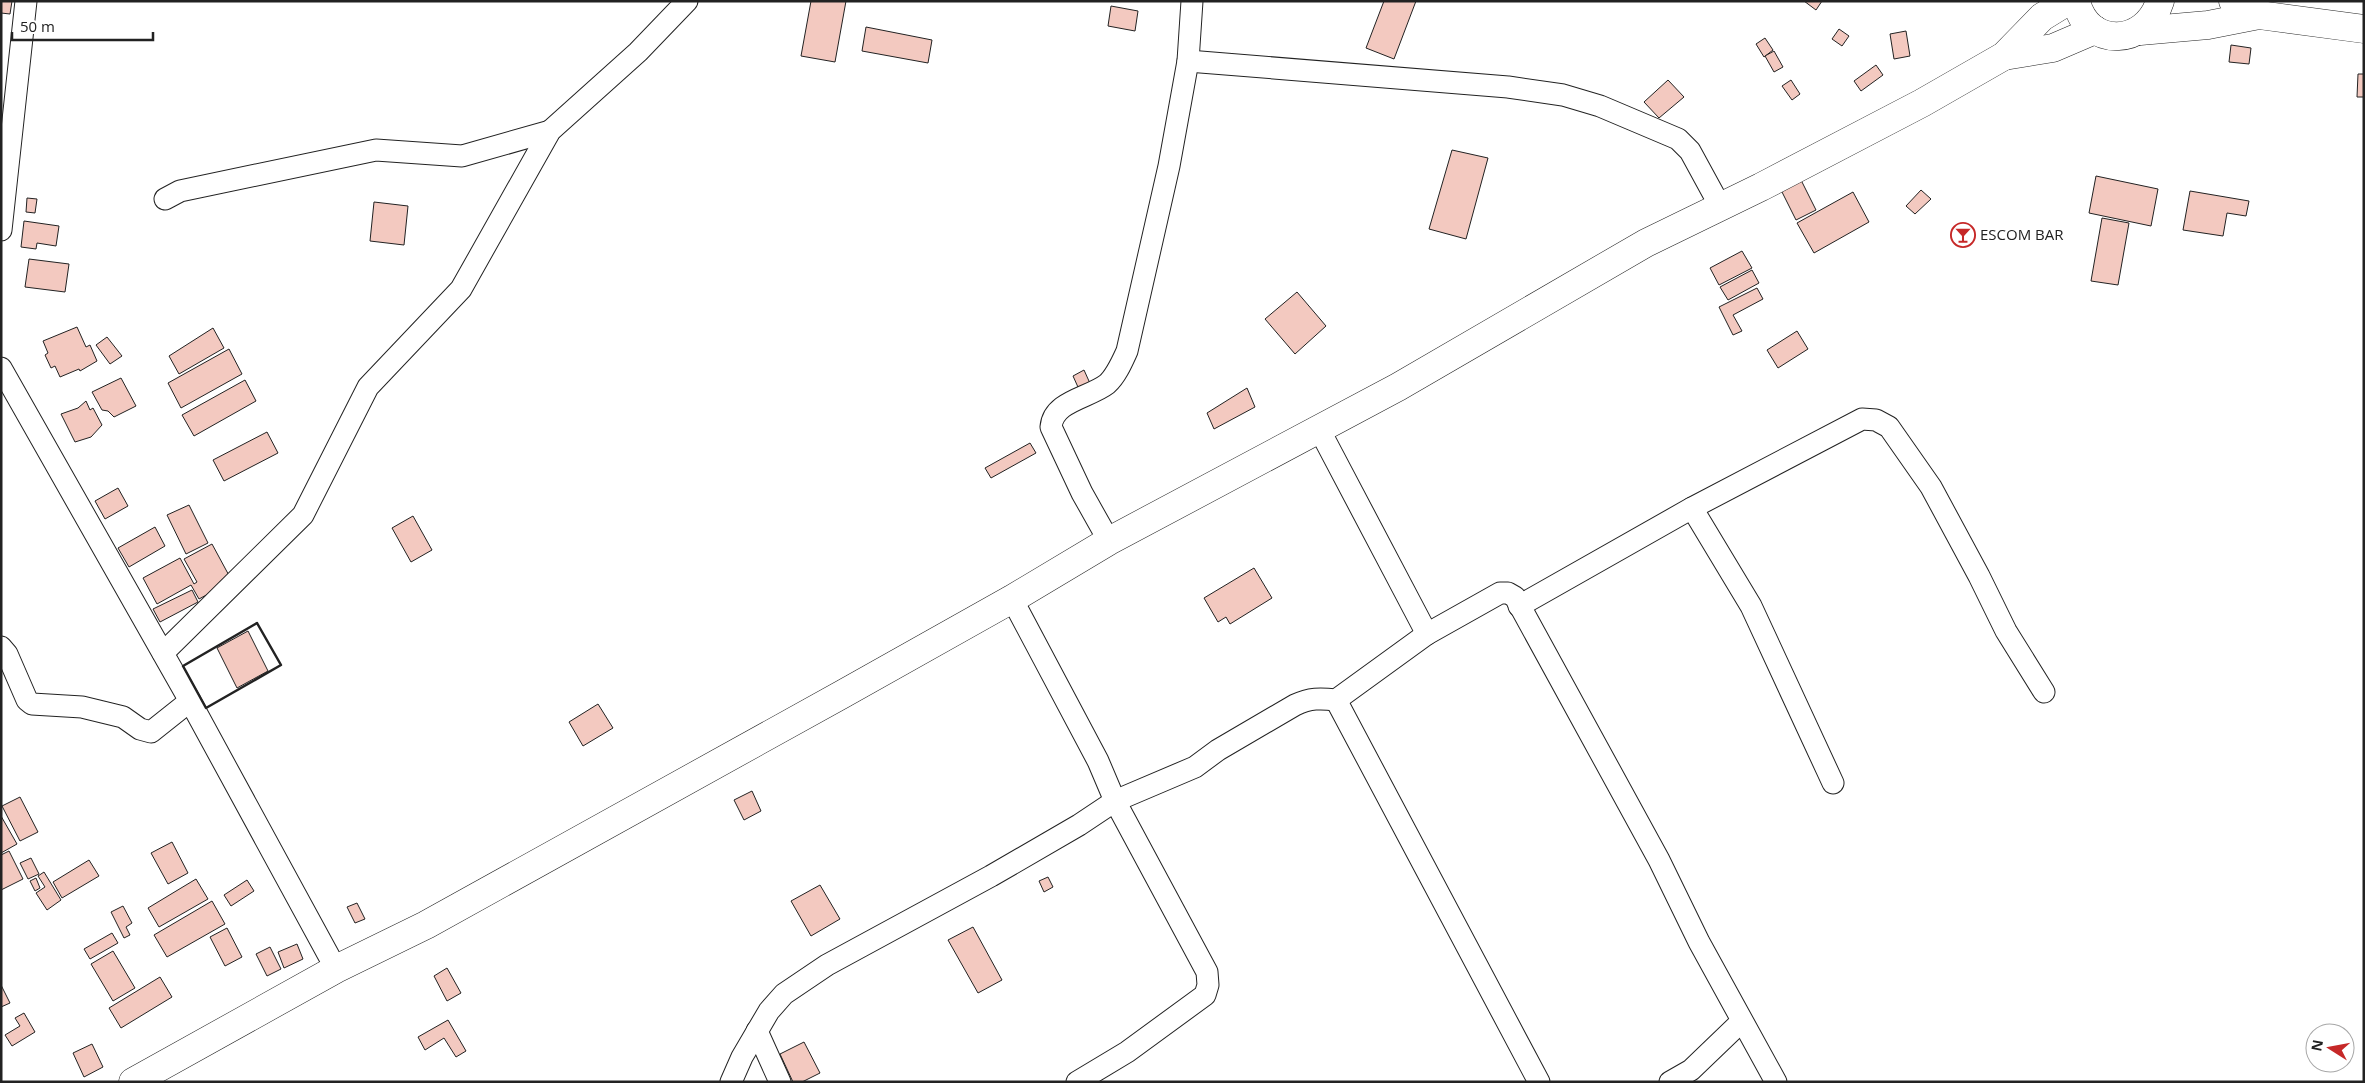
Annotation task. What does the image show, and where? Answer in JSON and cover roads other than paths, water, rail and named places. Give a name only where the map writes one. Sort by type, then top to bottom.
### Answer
[{"type":"highway","points":[[133,1082],[336,969],[426,925],[1012,599],[1109,541],[1398,387],[1646,244],[1761,187],[1922,103],[2004,56],[2042,17],[2068,1]]},
{"type":"highway","points":[[2076,1],[2078,10],[2085,22],[2095,30],[2117,37],[2129,36],[2140,31],[2150,23],[2160,1]]},
{"type":"highway","points":[[2233,1],[2259,15]]},
{"type":"highway","points":[[2140,31],[2208,25],[2259,15],[2364,29]]},
{"type":"highway","points":[[2004,56],[2053,48],[2095,30]]},
{"type":"street","points":[[1,230],[26,1]]},
{"type":"street","points":[[163,653],[303,515],[368,387],[461,289],[550,131],[638,52],[687,1]]},
{"type":"street","points":[[1109,541],[1082,493],[1051,427],[1052,417],[1058,410],[1107,384],[1118,369],[1127,351],[1169,166],[1188,61],[1192,1]]},
{"type":"street","points":[[1188,61],[1508,88],[1563,95],[1600,106],[1678,139],[1690,151],[1720,206]]},
{"type":"street","points":[[164,199],[180,191],[376,150],[462,156],[550,131]]},
{"type":"street","points":[[1,368],[163,653],[336,969]]},
{"type":"street","points":[[1519,606],[1692,508],[1862,419],[1876,420],[1889,427],[1931,487],[2006,631],[2044,692]]},
{"type":"street","points":[[1319,429],[1427,634]]},
{"type":"street","points":[[1692,508],[1751,606],[1832,783]]},
{"type":"street","points":[[731,1082],[769,1012],[784,994],[828,965],[991,876],[1079,825],[1115,801],[1195,767],[1218,750],[1307,699],[1336,700],[1427,634],[1500,593],[1508,593],[1514,597],[1659,860],[1698,942],[1776,1082]]},
{"type":"street","points":[[1012,599],[1098,761],[1115,801],[1207,972],[1208,985],[1205,995],[1127,1052],[1077,1082]]},
{"type":"street","points":[[1,647],[7,654],[27,700],[32,704],[82,707],[123,717],[140,729],[151,732],[190,702]]},
{"type":"street","points":[[1336,700],[1539,1082]]},
{"type":"street","points":[[1670,1082],[1691,1070],[1741,1022]]},
{"type":"street","points":[[757,1031],[780,1082]]},
{"type":"place","name":"ESCOM BAR","points":[[1963,235]]}]
